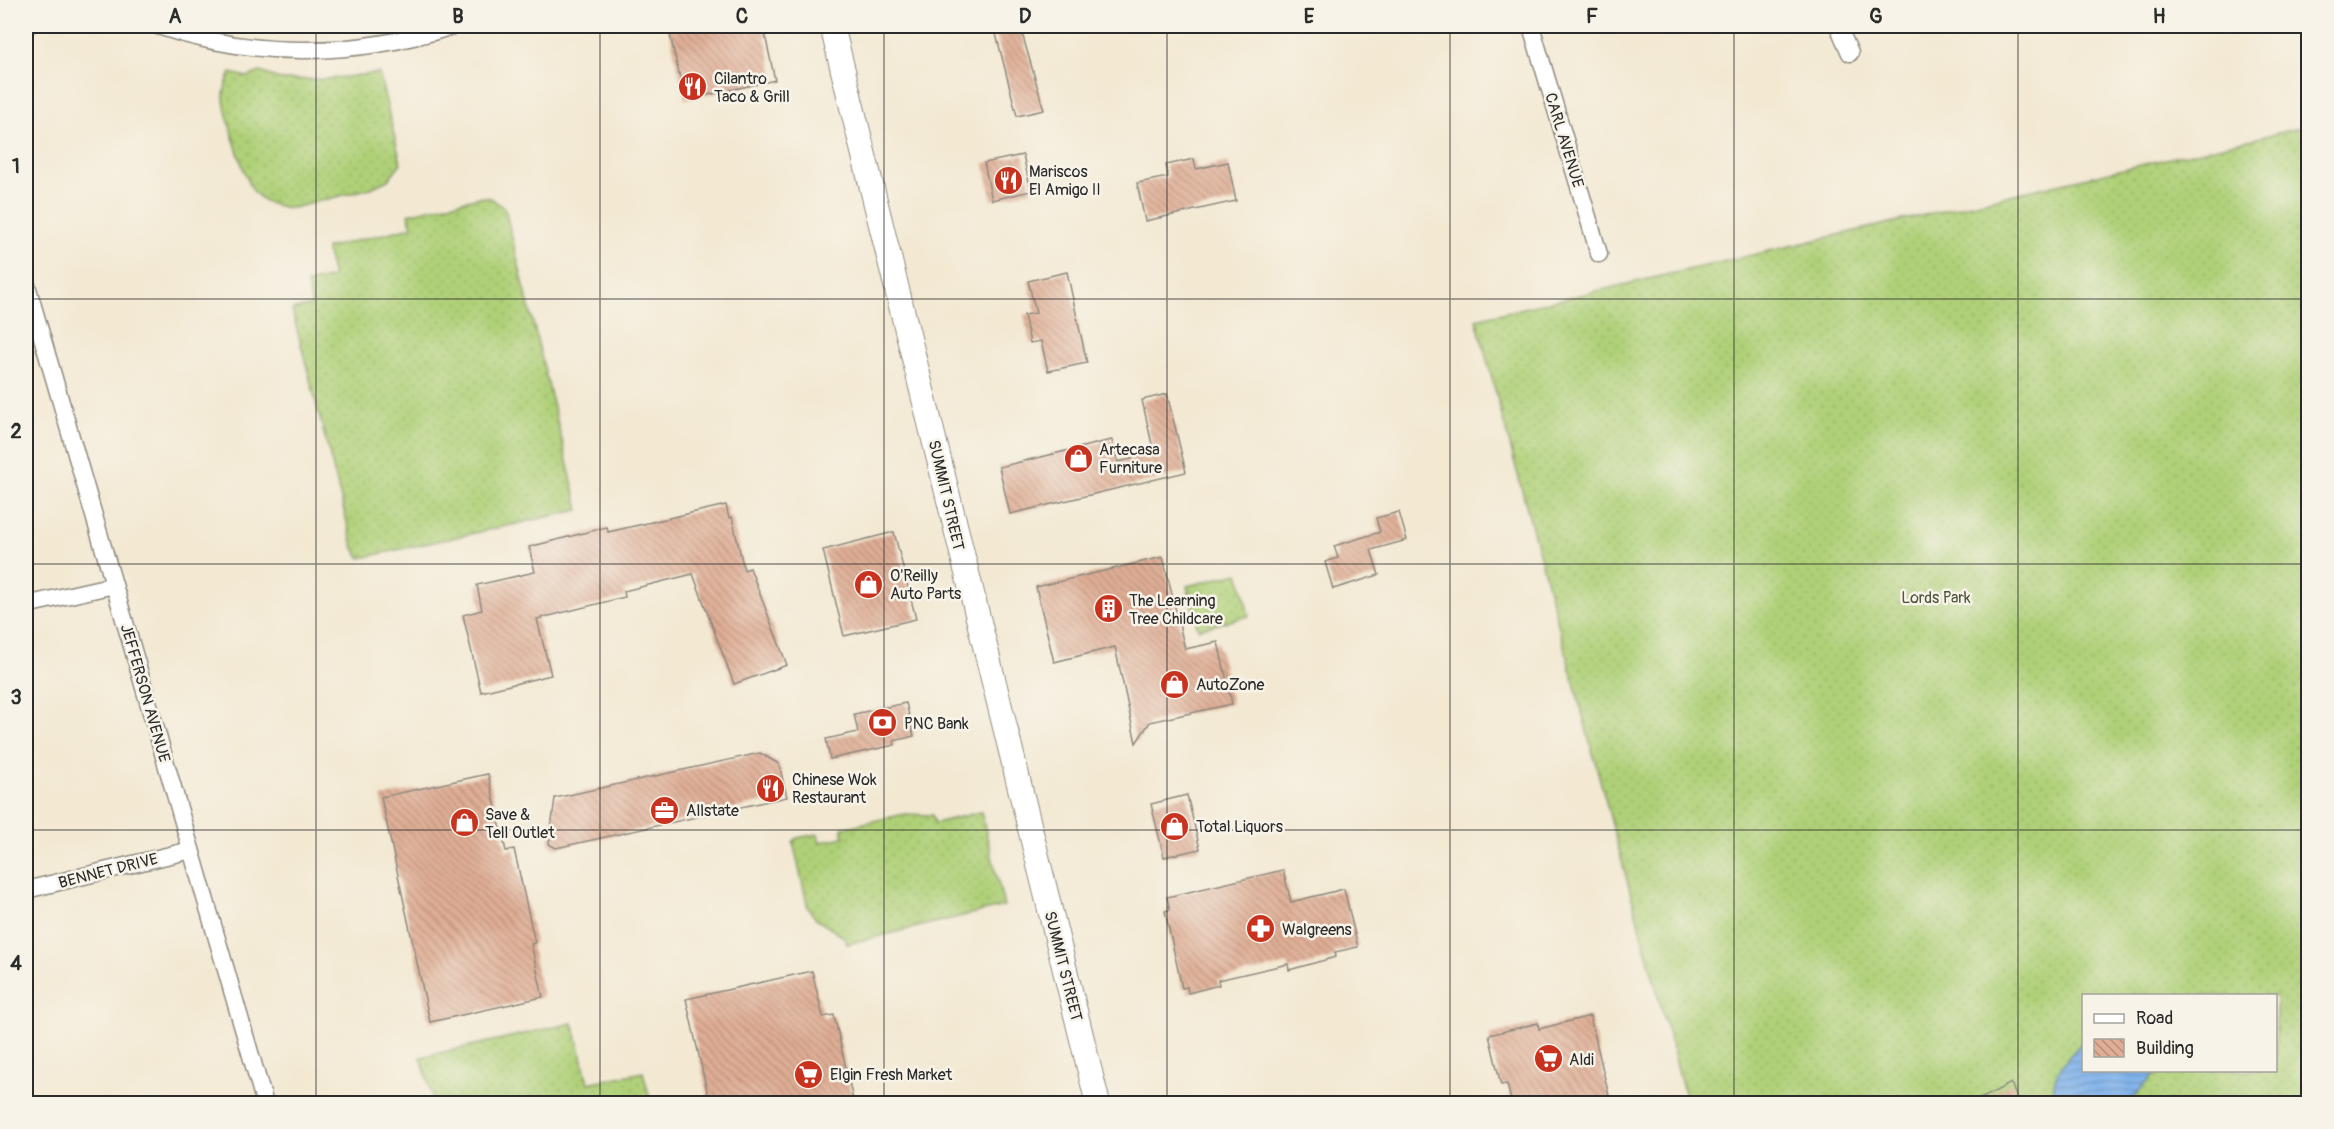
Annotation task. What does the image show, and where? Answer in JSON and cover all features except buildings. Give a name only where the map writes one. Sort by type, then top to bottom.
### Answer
[{"type":"main road","name":"SUMMIT STREET","points":[[832,26],[1098,1104]]},
{"type":"street","points":[[158,26],[213,41],[248,47],[317,50],[400,41],[453,26]]},
{"type":"street","name":"CARL AVENUE","points":[[1531,26],[1599,254]]},
{"type":"street","points":[[1838,26],[1850,53]]},
{"type":"street","name":"JEFFERSON AVENUE","points":[[26,282],[265,1104]]},
{"type":"street","points":[[26,605],[114,585]]},
{"type":"street","name":"BENNET DRIVE","points":[[26,890],[191,850]]},
{"type":"green space","points":[[260,72],[282,80],[327,79],[379,73],[401,163],[388,180],[371,188],[293,208],[277,206],[263,200],[251,187],[241,163],[224,97],[231,73],[247,77]]},
{"type":"green space","name":"Lords Park","points":[[2308,126],[2308,1103],[1687,1103],[1476,319]]},
{"type":"green space","points":[[480,197],[491,198],[505,209],[579,510],[361,558],[354,549],[292,310],[312,305],[307,283],[333,277],[326,248],[412,227],[408,214]]},
{"type":"green space","points":[[1239,573],[1249,616],[1198,629],[1187,586]]},
{"type":"green space","points":[[981,812],[1004,906],[847,944],[845,938],[816,919],[808,908],[793,842],[797,838],[818,834],[820,842],[844,837],[842,828],[904,814],[932,815],[935,823]]},
{"type":"green space","points":[[573,1023],[588,1083],[643,1072],[651,1103],[434,1103],[421,1057]]},
{"type":"water","points":[[2082,1042],[2082,1072],[2157,1072],[2128,1103],[2055,1103],[2054,1083],[2064,1063]]},
{"type":"place","name":"Cilantro Taco & Grill","points":[[693,87]]},
{"type":"place","name":"Mariscos El Amigo II","points":[[1008,180]]},
{"type":"place","name":"Artecasa Furniture","points":[[1078,458]]},
{"type":"place","name":"O'Reilly Auto Parts","points":[[869,584]]},
{"type":"place","name":"The Learning Tree Childcare","points":[[1108,609]]},
{"type":"place","name":"AutoZone","points":[[1175,684]]},
{"type":"place","name":"PNC Bank","points":[[883,723]]},
{"type":"place","name":"Chinese Wok Restaurant","points":[[771,788]]},
{"type":"place","name":"Allstate","points":[[665,810]]},
{"type":"place","name":"Save & Tell Outlet","points":[[464,823]]},
{"type":"place","name":"Total Liquors","points":[[1175,826]]},
{"type":"place","name":"Walgreens","points":[[1261,929]]},
{"type":"place","name":"Aldi","points":[[1548,1059]]},
{"type":"place","name":"Elgin Fresh Market","points":[[809,1074]]}]
